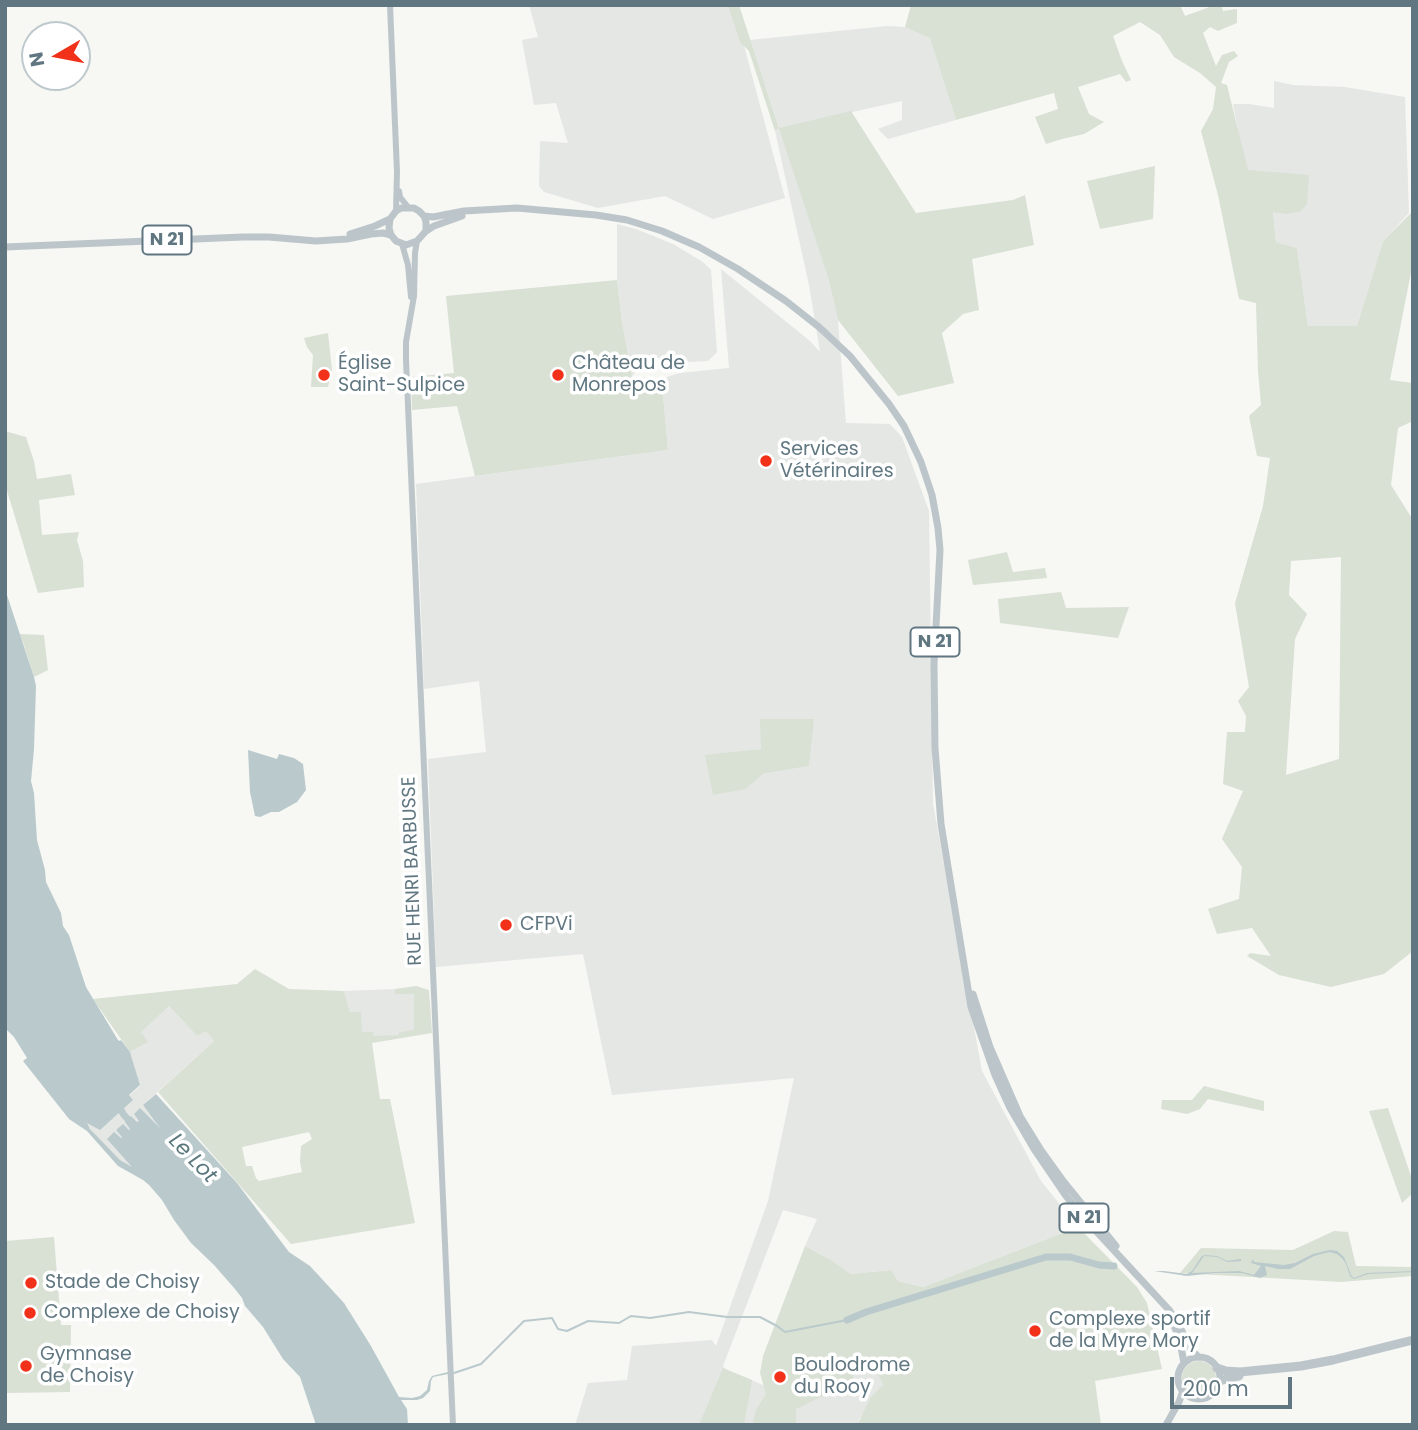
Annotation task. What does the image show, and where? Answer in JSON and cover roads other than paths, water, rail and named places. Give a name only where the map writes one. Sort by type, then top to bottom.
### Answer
[{"type":"highway","points":[[1217,1368],[1240,1372],[1301,1366],[1413,1342]]},
{"type":"highway","points":[[1219,1381],[1334,1365],[1413,1342]]},
{"type":"main road","points":[[390,5],[396,211]]},
{"type":"main road","points":[[397,183],[400,197],[408,207],[419,211],[426,222],[423,237],[417,242],[402,244],[396,241],[388,228],[396,211],[408,207]]},
{"type":"main road","name":"N 21","points":[[424,216],[517,208],[596,215],[626,220],[662,231],[699,247],[786,301],[818,327],[861,369],[904,426],[921,462],[935,509],[940,550],[934,664],[935,748],[941,824],[971,1007],[988,1057],[1010,1108],[1028,1140],[1066,1196],[1176,1320],[1190,1349],[1199,1357]]},
{"type":"main road","name":"N 21","points":[[426,231],[457,217],[487,209]]},
{"type":"main road","name":"N 21","points":[[329,240],[390,219]]},
{"type":"main road","name":"N 21","points":[[5,247],[243,237],[329,240],[391,234]]},
{"type":"main road","name":"RUE HENRI BARBUSSE","points":[[417,242],[406,360],[453,1425]]},
{"type":"main road","name":"RUE HENRI BARBUSSE","points":[[402,244],[406,253],[410,283],[410,317]]},
{"type":"main road","name":"N 21","points":[[1159,1299],[1176,1329],[1184,1363]]},
{"type":"main road","points":[[1199,1357],[1209,1360],[1217,1368],[1219,1381],[1215,1390],[1200,1399],[1183,1391],[1178,1381],[1184,1363],[1199,1357]]},
{"type":"main road","points":[[1167,1424],[1183,1391]]},
{"type":"main road","points":[[1167,1424],[1193,1398]]},
{"type":"water","points":[[5,589],[36,686],[31,781],[37,840],[46,882],[61,913],[63,926],[69,935],[86,987],[118,1040],[121,1040],[130,1052],[140,1085],[129,1095],[133,1100],[100,1130],[87,1123],[120,1160],[132,1167],[107,1139],[114,1132],[121,1138],[116,1130],[123,1124],[129,1130],[125,1122],[131,1116],[139,1121],[134,1114],[140,1108],[160,1128],[143,1105],[156,1094],[237,1183],[289,1252],[310,1266],[344,1303],[399,1397],[420,1396],[427,1390],[432,1376],[448,1372],[433,1377],[430,1391],[423,1398],[401,1400],[407,1409],[408,1425],[316,1425],[300,1377],[283,1359],[235,1289],[191,1243],[149,1185],[118,1166],[87,1131],[69,1119],[23,1061],[27,1058],[6,1029]]},
{"type":"water","points":[[248,750],[277,759],[279,754],[303,764],[306,790],[297,802],[279,812],[255,816],[250,792]]},
{"type":"water","points":[[1330,1250],[1337,1251],[1344,1257],[1354,1278],[1367,1273],[1413,1272],[1368,1274],[1354,1279],[1350,1276],[1342,1258],[1329,1252],[1314,1256],[1290,1269],[1265,1266],[1267,1275],[1260,1278],[1242,1273],[1187,1276],[1154,1271],[1187,1274],[1192,1271],[1202,1256],[1205,1255],[1217,1256],[1227,1261],[1241,1261],[1227,1262],[1217,1257],[1204,1256],[1192,1273],[1239,1271],[1254,1275],[1261,1266],[1251,1263],[1253,1259],[1254,1262],[1284,1265]]},
{"type":"waterway","name":"Le Lot","points":[[118,1105],[134,1126]]},
{"type":"waterway","points":[[847,1320],[1046,1257],[1070,1257],[1114,1266]]},
{"type":"waterway","points":[[454,1373],[481,1364],[524,1321],[552,1318],[558,1329],[567,1331],[588,1321],[619,1323],[631,1316],[650,1318],[689,1312],[727,1317],[760,1317],[785,1332],[847,1320]]},
{"type":"place","name":"Église Saint-Sulpice","points":[[324,375]]},
{"type":"place","name":"Château de Monrepos","points":[[558,375]]},
{"type":"place","name":"Services Vétérinaires","points":[[766,461]]},
{"type":"place","name":"CFPVi","points":[[506,925]]},
{"type":"place","name":"Stade de Choisy","points":[[31,1283]]},
{"type":"place","name":"Complexe de Choisy","points":[[30,1313]]},
{"type":"place","name":"Complexe sportif de la Myre Mory","points":[[1035,1331]]},
{"type":"place","name":"Gymnase de Choisy","points":[[26,1366]]},
{"type":"place","name":"Boulodrome du Rooy","points":[[780,1377]]}]
